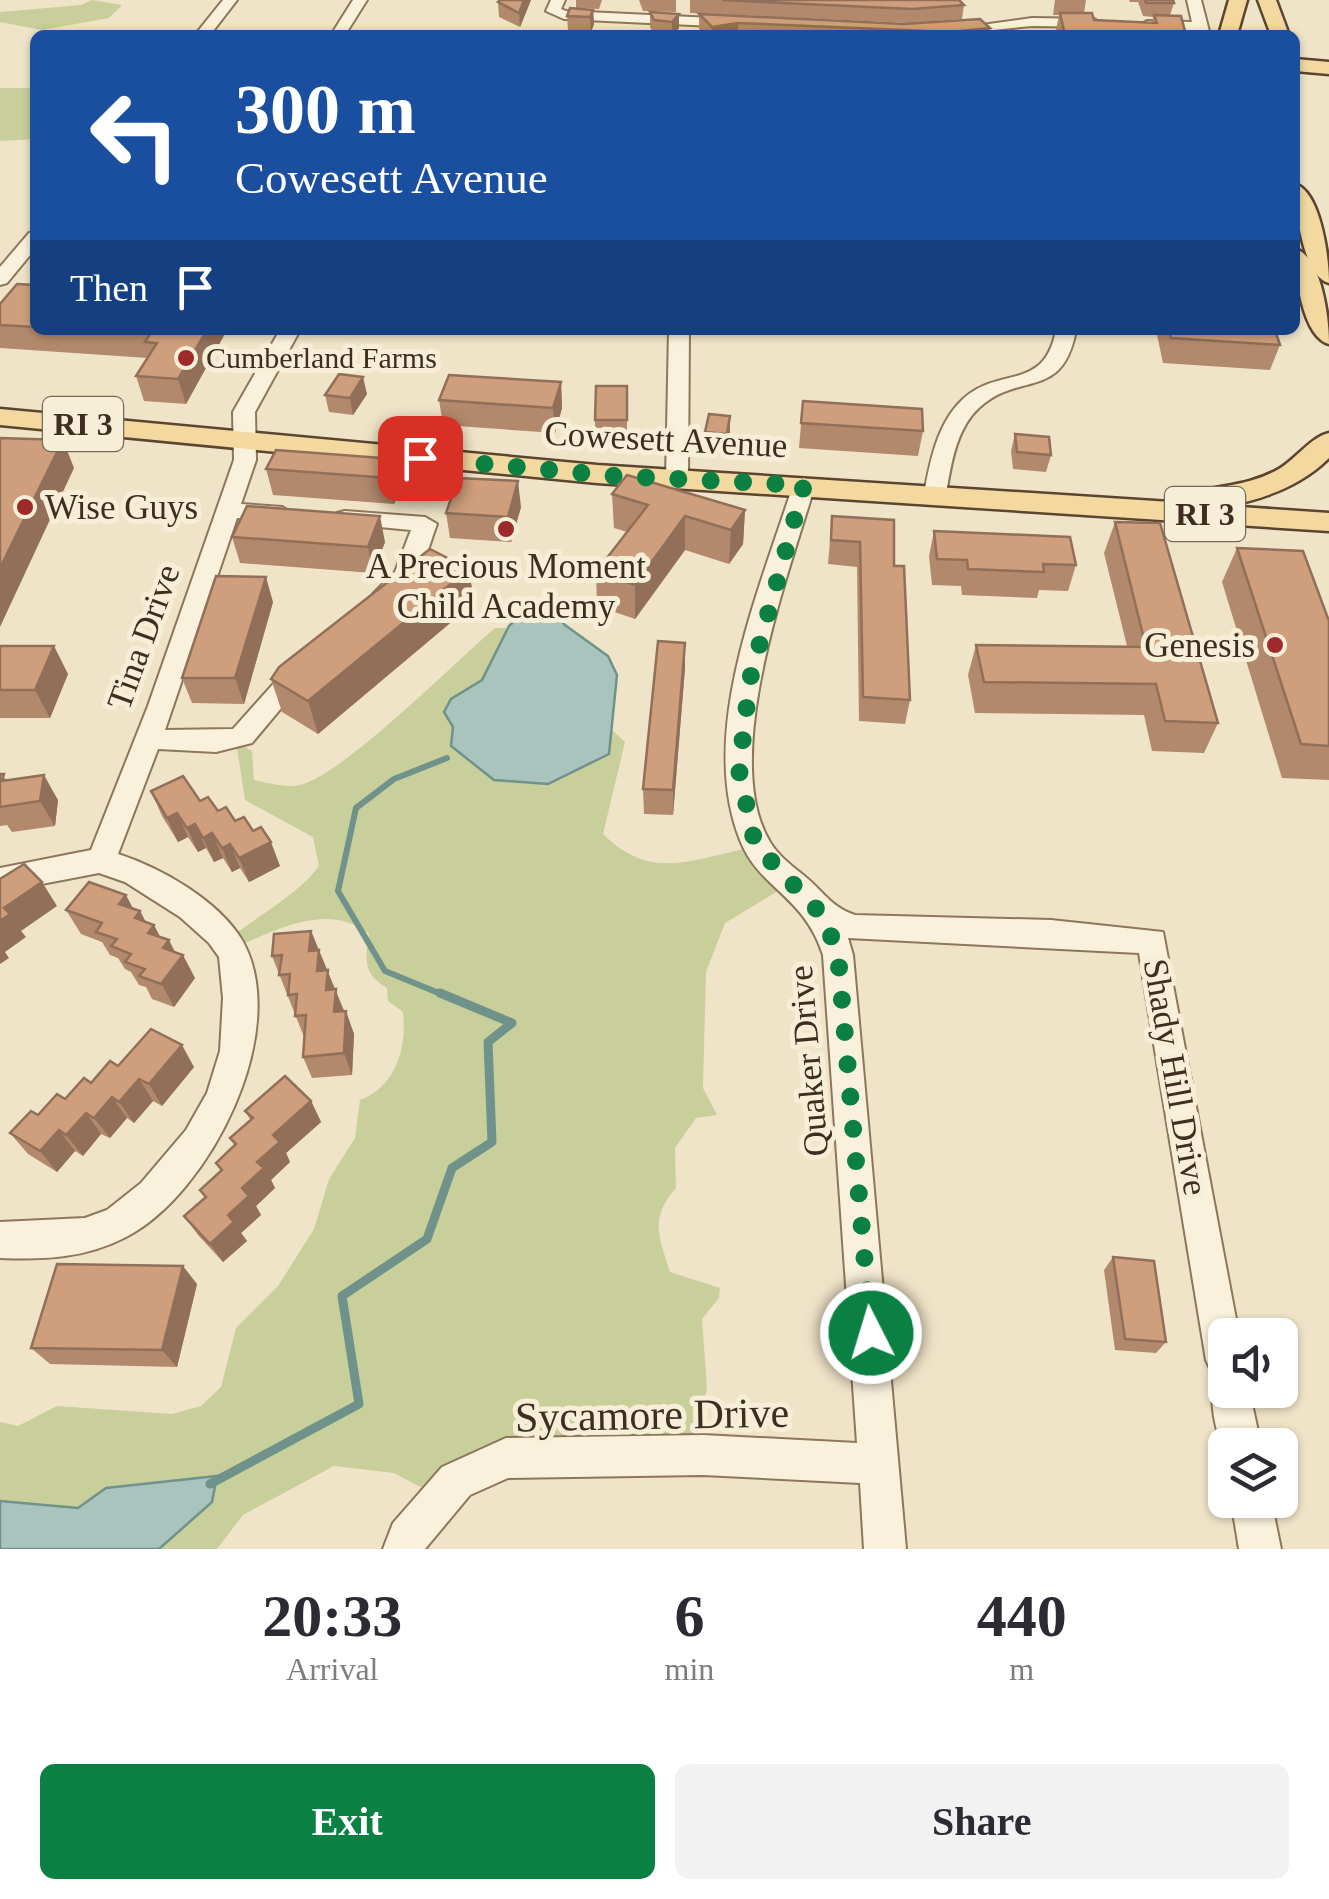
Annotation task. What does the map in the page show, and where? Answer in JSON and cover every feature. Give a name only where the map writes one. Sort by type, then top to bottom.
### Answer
[{"type":"main road","points":[[1229,30],[1238,0]]},
{"type":"main road","points":[[1251,30],[1256,0]]},
{"type":"main road","points":[[1267,0],[1278,30]]},
{"type":"main road","points":[[1300,57],[1329,68]]},
{"type":"main road","points":[[1300,204],[1329,276]]},
{"type":"main road","points":[[1300,268],[1329,337]]},
{"type":"main road","name":"Cowesett Avenue","points":[[0,417],[243,438],[516,468],[1329,522]]},
{"type":"main road","points":[[1080,505],[1238,495],[1308,465],[1329,441]]},
{"type":"street","points":[[206,30],[230,0]]},
{"type":"street","points":[[341,30],[360,0]]},
{"type":"street","points":[[558,0],[554,11],[559,15],[744,24]]},
{"type":"street","points":[[1130,24],[1201,30],[1194,0]]},
{"type":"street","points":[[950,30],[1032,22],[1113,24]]},
{"type":"street","points":[[0,279],[30,244]]},
{"type":"street","name":"Tina Drive","points":[[102,860],[246,454],[244,412],[287,335]]},
{"type":"street","points":[[677,478],[679,335]]},
{"type":"street","points":[[935,494],[950,436],[965,410],[980,396],[1048,373],[1059,361],[1065,335]]},
{"type":"street","name":"Quaker Drive","points":[[804,485],[750,679],[739,770],[755,844],[824,917],[838,955],[885,1549]]},
{"type":"street","points":[[228,510],[425,524],[406,576],[368,609]]},
{"type":"street","points":[[146,738],[235,741],[251,731],[281,687],[326,647]]},
{"type":"street","points":[[0,880],[102,860],[176,899],[201,916],[229,946],[237,977],[240,1033],[229,1085],[207,1132],[149,1199],[116,1224],[92,1234],[43,1242],[0,1240]]},
{"type":"street","name":"Shady Hill Drive","points":[[824,917],[874,929],[1051,933],[1152,942],[1218,1318]]},
{"type":"street","name":"Sycamore Drive","points":[[404,1549],[407,1537],[456,1481],[506,1458],[667,1455],[879,1464]]},
{"type":"street","points":[[1254,1518],[1260,1549]]},
{"type":"green space","points":[[92,0],[122,5],[109,18],[42,30],[0,22],[0,12],[81,5]]},
{"type":"green space","points":[[0,88],[30,88],[30,139],[0,141]]},
{"type":"green space","points":[[495,628],[508,628],[482,680],[451,699],[445,711],[453,727],[609,754],[612,730],[625,742],[603,834],[621,849],[655,862],[690,861],[749,848],[788,885],[725,923],[706,972],[703,1088],[717,1115],[696,1118],[675,1148],[676,1188],[659,1219],[670,1272],[720,1288],[719,1298],[702,1319],[707,1388],[695,1451],[621,1450],[434,1494],[394,1473],[334,1466],[243,1515],[217,1549],[159,1549],[181,1530],[106,1488],[78,1508],[0,1501],[0,1422],[18,1426],[57,1406],[172,1414],[201,1406],[221,1387],[236,1328],[278,1286],[314,1229],[329,1179],[355,1138],[360,1100],[383,1085],[397,1064],[403,1012],[388,1001],[387,988],[370,971],[369,934],[353,924],[319,919],[284,927],[234,948],[228,940],[290,895],[319,866],[313,837],[245,800],[236,742],[252,751],[254,780],[294,786],[319,777],[399,716]]},
{"type":"water","points":[[533,604],[549,607],[565,625],[608,656],[617,675],[609,754],[548,784],[494,780],[451,746],[453,727],[444,712],[451,699],[482,680],[509,626]]},
{"type":"water","points":[[217,1476],[212,1502],[159,1549],[0,1549],[0,1501],[78,1508],[106,1488]]},
{"type":"building","points":[[500,0],[524,0],[519,13]]},
{"type":"building","points":[[722,0],[959,0],[964,5],[912,9]]},
{"type":"building","points":[[1145,0],[1173,0],[1174,3],[1146,3]]},
{"type":"building","points":[[570,8],[593,10],[590,17],[567,16]]},
{"type":"building","points":[[650,12],[679,14],[672,22],[654,20]]},
{"type":"building","points":[[1060,13],[1092,13],[1094,20],[1157,23],[1154,15],[1181,16],[1185,30],[1064,30]]},
{"type":"building","points":[[699,14],[904,24],[980,19],[990,28],[903,30],[738,23],[712,27]]},
{"type":"building","points":[[17,284],[30,285],[30,327],[0,325],[0,304]]},
{"type":"building","points":[[149,335],[204,335],[178,379],[136,376],[157,343],[145,342]]},
{"type":"building","points":[[1171,335],[1277,335],[1280,345]]},
{"type":"building","points":[[339,374],[363,377],[350,398],[325,395]]},
{"type":"building","points":[[449,375],[561,382],[553,408],[439,400]]},
{"type":"building","points":[[596,386],[627,386],[627,420],[595,420]]},
{"type":"building","points":[[803,401],[922,409],[923,431],[801,423]]},
{"type":"building","points":[[709,414],[730,416],[727,434],[705,432]]},
{"type":"building","points":[[1015,434],[1049,437],[1051,455],[1017,452]]},
{"type":"building","points":[[0,438],[63,440],[0,568]]},
{"type":"building","points":[[276,450],[396,459],[389,478],[266,469]]},
{"type":"building","points":[[627,475],[745,510],[731,530],[685,516],[635,585],[596,572],[648,505],[612,494]]},
{"type":"building","points":[[458,478],[518,481],[508,517],[446,513]]},
{"type":"building","points":[[247,506],[380,516],[368,547],[232,537]]},
{"type":"building","points":[[832,516],[894,520],[894,566],[904,566],[910,700],[863,697],[860,542],[831,540]]},
{"type":"building","points":[[1115,522],[1160,523],[1218,723],[1165,721],[1156,684],[984,682],[976,645],[1146,647]]},
{"type":"building","points":[[934,531],[1070,537],[1076,565],[1043,564],[1044,572],[968,569],[967,560],[937,559]]},
{"type":"building","points":[[1237,548],[1303,551],[1329,621],[1329,746],[1301,744]]},
{"type":"building","points":[[430,549],[469,569],[308,701],[271,679],[279,667]]},
{"type":"building","points":[[216,576],[266,577],[235,678],[182,678]]},
{"type":"building","points":[[658,641],[685,643],[673,790],[643,789]]},
{"type":"building","points":[[0,646],[54,646],[35,690],[0,690]]},
{"type":"building","points":[[0,774],[4,774],[2,781],[44,775],[40,801],[0,807]]},
{"type":"building","points":[[183,776],[200,801],[208,797],[218,811],[226,807],[235,821],[244,817],[253,831],[261,827],[271,842],[239,858],[230,844],[222,848],[212,833],[203,838],[195,824],[187,828],[177,813],[167,818],[151,791]]},
{"type":"building","points":[[24,864],[42,882],[4,908],[10,914],[0,921],[0,879]]},
{"type":"building","points":[[89,882],[126,895],[119,904],[140,911],[135,918],[154,925],[148,933],[169,940],[163,948],[183,955],[161,984],[139,976],[145,969],[125,962],[131,954],[111,946],[117,939],[96,932],[102,923],[66,910]]},
{"type":"building","points":[[311,931],[309,951],[319,950],[317,971],[328,970],[326,990],[336,989],[334,1012],[346,1011],[344,1053],[303,1057],[306,1015],[295,1016],[297,994],[288,995],[290,974],[279,975],[282,955],[272,956],[274,934]]},
{"type":"building","points":[[151,1029],[182,1045],[149,1084],[139,1079],[119,1102],[112,1097],[94,1118],[86,1113],[66,1135],[59,1130],[40,1151],[10,1133],[31,1111],[38,1115],[57,1094],[65,1099],[84,1078],[91,1083],[110,1061],[118,1066]]},
{"type":"building","points":[[285,1076],[311,1101],[273,1135],[280,1142],[257,1162],[264,1168],[242,1188],[249,1196],[228,1215],[234,1222],[210,1244],[184,1216],[206,1197],[200,1190],[222,1170],[216,1163],[236,1144],[230,1138],[253,1118],[245,1111]]},
{"type":"building","points":[[1113,1257],[1154,1261],[1166,1342],[1125,1339]]},
{"type":"building","points":[[57,1264],[183,1266],[162,1350],[31,1348]]},
{"type":"waterway","points":[[446,996],[385,971],[338,891],[356,808],[394,779],[447,758]]},
{"type":"waterway","points":[[210,1484],[359,1404],[342,1296],[427,1239],[452,1168],[492,1142],[488,1042],[512,1023],[440,993]]},
{"type":"place","name":"Cumberland Farms","points":[[186,358]]},
{"type":"place","name":"Wise Guys","points":[[25,507]]},
{"type":"place","name":"A Precious Moment Child Academy","points":[[506,529]]},
{"type":"place","name":"Genesis","points":[[1275,645]]},
{"type":"route","points":[[420,458],[616,476],[804,485],[762,626],[743,722],[739,770],[744,810],[755,844],[824,917],[838,955],[871,1333]]}]
